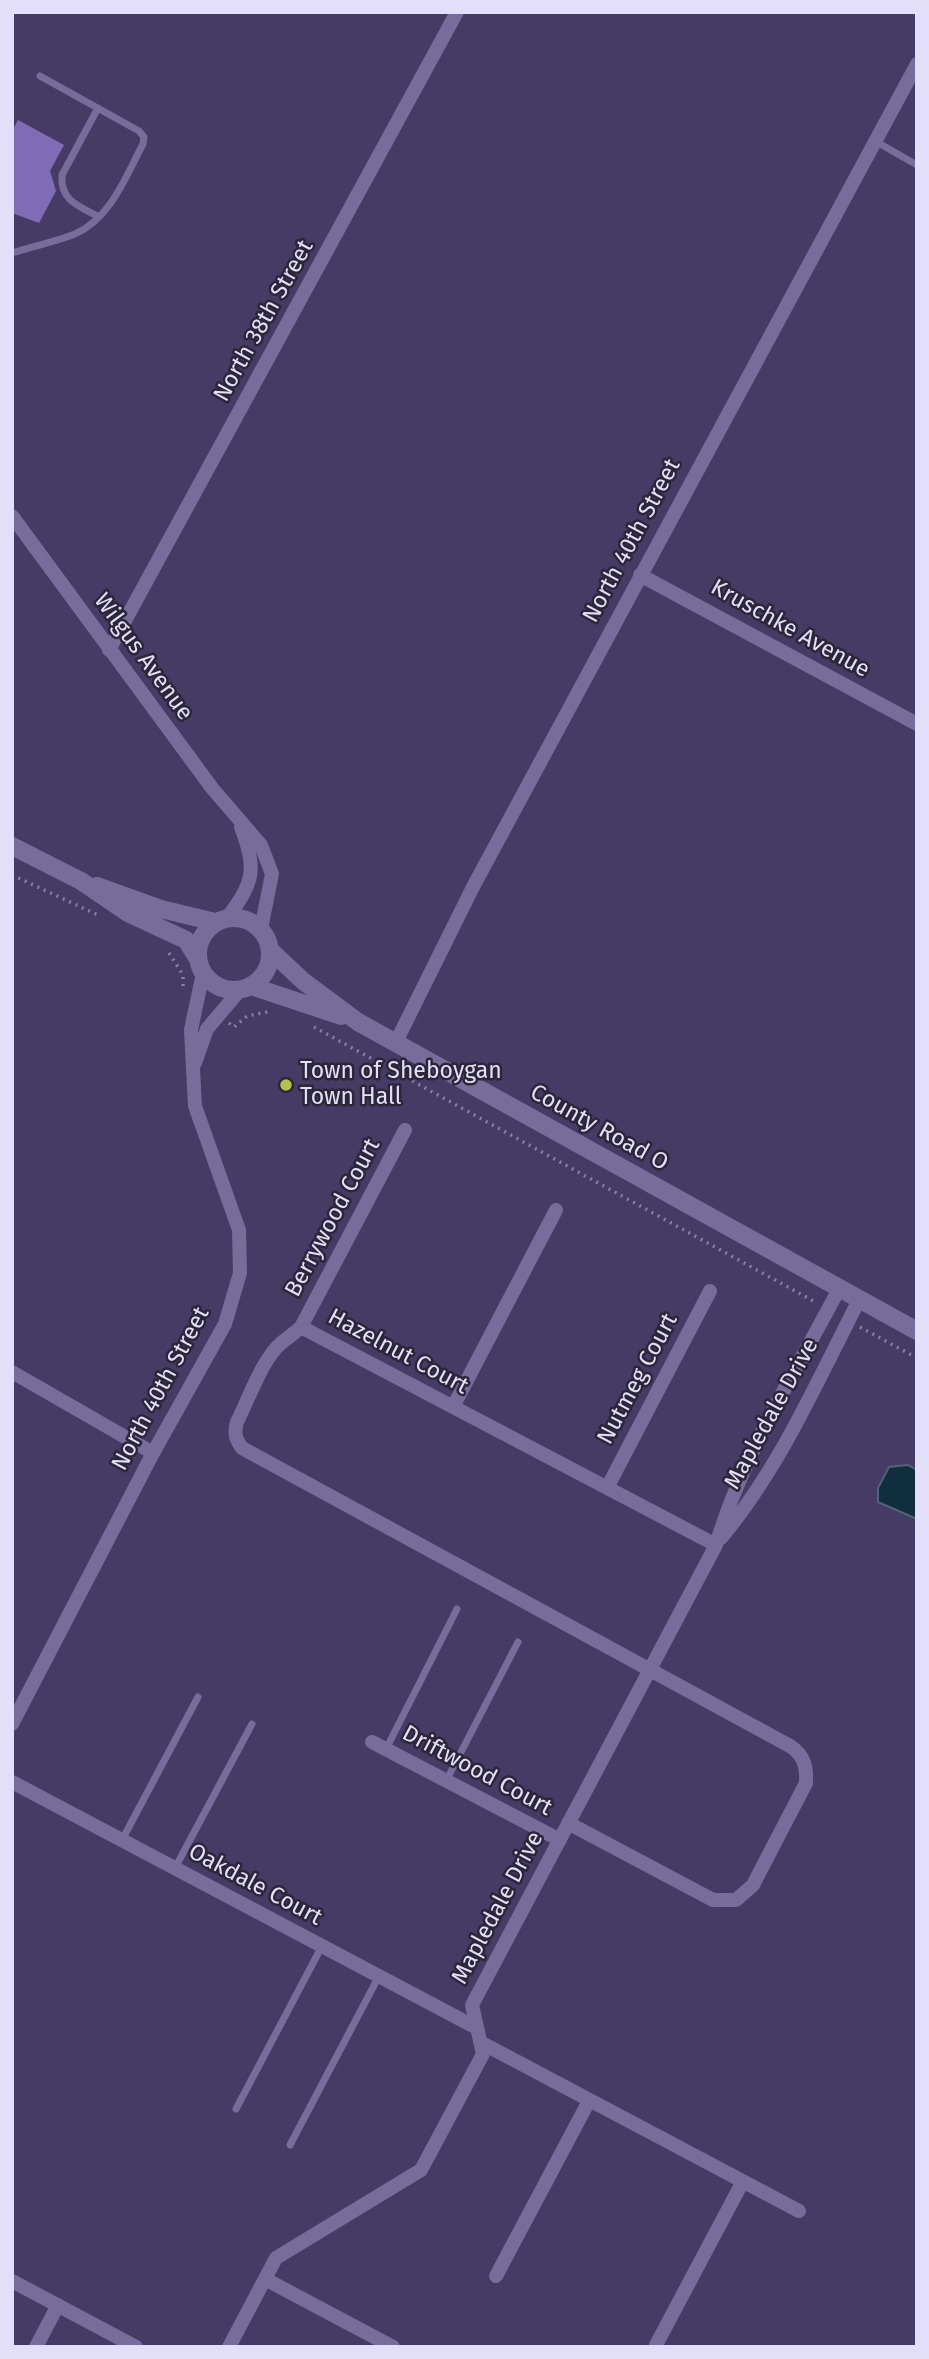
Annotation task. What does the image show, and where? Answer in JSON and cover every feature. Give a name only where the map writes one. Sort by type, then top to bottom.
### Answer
[{"type":"street","name":"North 38th Street","points":[[109,650],[457,12]]},
{"type":"street","name":"North 40th Street","points":[[395,1044],[474,885],[917,64]]},
{"type":"street","name":"Wilgus Avenue","points":[[12,516],[109,650],[240,823],[261,845],[272,867],[271,891],[261,929]]},
{"type":"street","name":"Kruschke Avenue","points":[[640,575],[917,724]]},
{"type":"street","name":"Wilgus Avenue","points":[[221,920],[244,897],[252,875],[250,853],[240,823]]},
{"type":"street","points":[[12,846],[81,881],[128,913],[186,940],[200,966],[219,987],[246,988],[358,1022]]},
{"type":"street","points":[[81,881],[127,894],[161,909],[221,920],[251,922],[261,929],[271,950],[266,971],[217,1014],[198,1049],[194,1071]]},
{"type":"street","points":[[200,966],[201,938],[221,920]]},
{"type":"street","name":"County Road O","points":[[271,950],[303,981],[358,1022],[395,1044],[917,1331]]},
{"type":"street","name":"North 40th Street","points":[[12,1724],[153,1453],[225,1324],[240,1273],[239,1230],[195,1106],[190,1039],[200,966]]},
{"type":"street","name":"Berrywood Court","points":[[301,1327],[405,1130]]},
{"type":"street","points":[[453,1407],[556,1210]]},
{"type":"street","name":"Mapledale Drive","points":[[716,1545],[730,1497],[741,1474],[839,1289]]},
{"type":"street","name":"Nutmeg Court","points":[[607,1488],[710,1291]]},
{"type":"street","name":"Mapledale Drive","points":[[229,2347],[276,2258],[421,2170],[483,2054],[472,2006],[716,1545],[750,1503],[773,1466],[859,1300]]},
{"type":"street","name":"Hazelnut Court","points":[[649,1671],[242,1448],[234,1433],[237,1422],[268,1359],[277,1346],[290,1339],[301,1327],[716,1545]]},
{"type":"street","points":[[12,1372],[153,1453]]},
{"type":"street","points":[[568,1823],[713,1900],[736,1900],[753,1885],[806,1783],[804,1761],[790,1746],[649,1671]]},
{"type":"street","name":"Driftwood Court","points":[[372,1742],[560,1840]]},
{"type":"street","name":"Oakdale Court","points":[[12,1783],[379,1976],[589,2101],[799,2211]]},
{"type":"street","points":[[496,2276],[589,2101]]},
{"type":"street","points":[[656,2345],[742,2183]]},
{"type":"street","points":[[265,2279],[393,2347]]},
{"type":"street","points":[[12,2281],[136,2347]]},
{"type":"street","points":[[36,2347],[58,2305]]},
{"type":"lane","points":[[12,253],[75,234],[99,217],[114,198],[143,144],[144,137],[139,131],[40,76]]},
{"type":"lane","points":[[98,108],[62,175],[61,183],[65,197],[99,217]]},
{"type":"lane","points":[[875,141],[917,165]]},
{"type":"lane","points":[[386,1749],[457,1609]]},
{"type":"lane","points":[[446,1781],[517,1642]]},
{"type":"lane","points":[[122,1840],[198,1697]]},
{"type":"lane","points":[[174,1868],[252,1724]]},
{"type":"lane","points":[[236,2109],[322,1946]]},
{"type":"lane","points":[[290,2145],[379,1976]]},
{"type":"path","points":[[12,875],[106,919]]},
{"type":"path","points":[[164,949],[177,962],[183,975],[180,1002],[196,1004]]},
{"type":"path","points":[[217,1014],[234,1027],[247,1016],[282,1012]]},
{"type":"path","points":[[303,1021],[829,1310]]},
{"type":"path","points":[[848,1321],[917,1358]]},
{"type":"water","points":[[908,1465],[917,1470],[917,1519],[878,1502],[878,1488],[889,1467]]},
{"type":"building","points":[[18,120],[64,145],[50,171],[56,191],[39,223],[12,213],[12,131]]},
{"type":"place","name":"Town of Sheboygan Town Hall","points":[[286,1085]]}]
